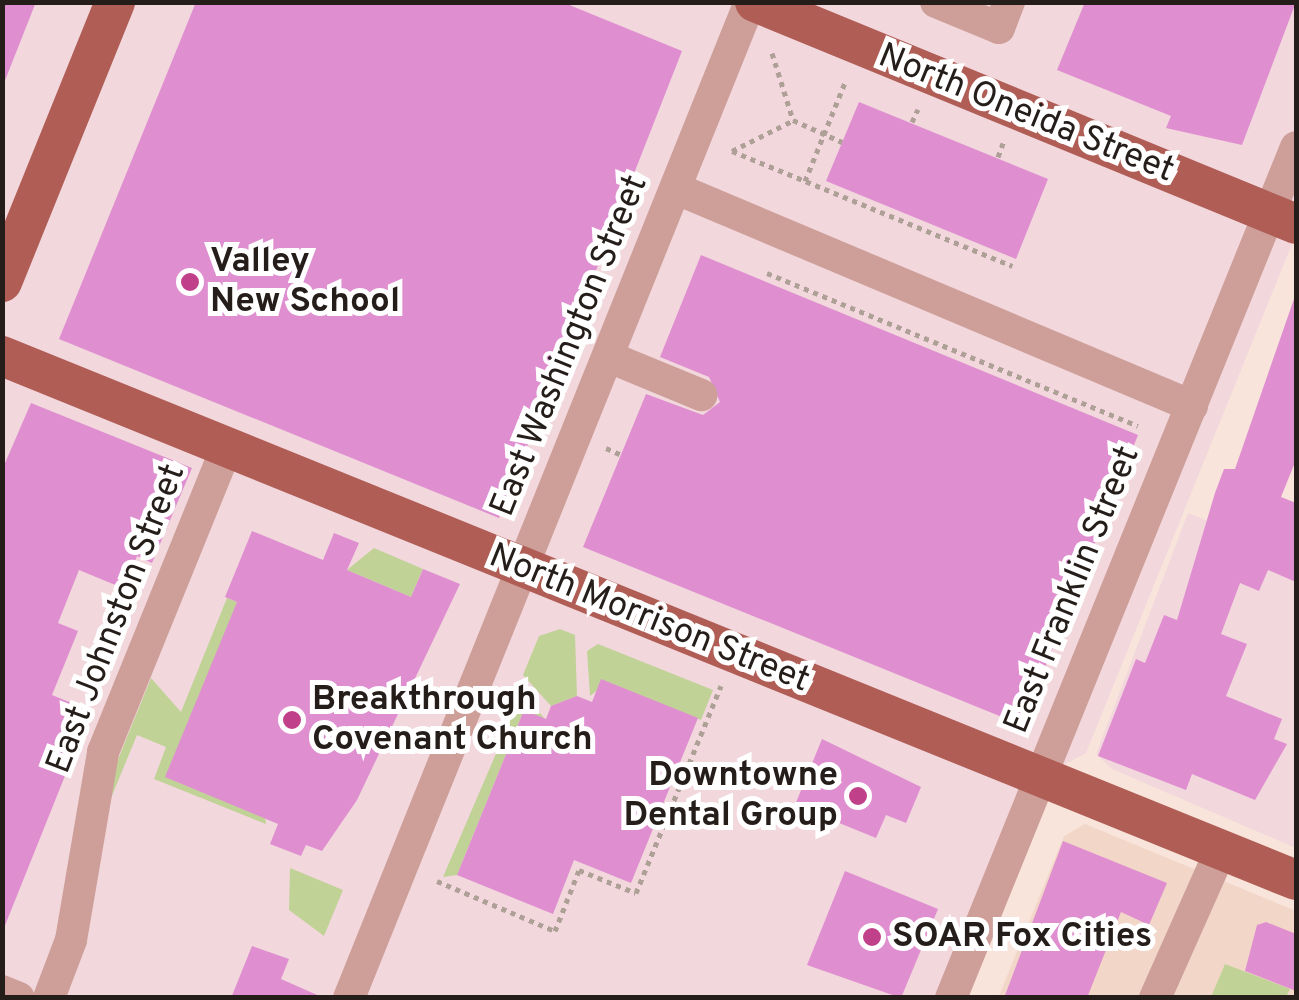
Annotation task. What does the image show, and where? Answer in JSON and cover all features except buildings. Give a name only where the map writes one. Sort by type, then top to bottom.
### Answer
[{"type":"main road","points":[[2,282],[115,2]]},
{"type":"main road","name":"North Oneida Street","points":[[753,2],[1283,218]]},
{"type":"main road","name":"North Morrison Street","points":[[2,356],[1296,880]]},
{"type":"street","name":"East Washington Street","points":[[349,998],[753,2]]},
{"type":"street","points":[[936,2],[999,28],[1015,5]]},
{"type":"street","name":"East Franklin Street","points":[[951,998],[1192,406],[1283,218],[1296,147]]},
{"type":"street","points":[[677,189],[1192,406]]},
{"type":"street","points":[[608,358],[701,395]]},
{"type":"street","name":"East Johnston Street","points":[[49,998],[71,940],[103,752],[227,446]]},
{"type":"street","points":[[1155,998],[1222,850]]},
{"type":"street","points":[[2,991],[19,998]]},
{"type":"path","points":[[772,53],[792,120],[842,142]]},
{"type":"path","points":[[804,181],[846,80]]},
{"type":"path","points":[[912,122],[918,109]]},
{"type":"path","points":[[792,120],[732,151],[964,243],[1012,266]]},
{"type":"path","points":[[998,157],[1004,143]]},
{"type":"path","points":[[767,273],[1138,426]]},
{"type":"path","points":[[437,881],[555,931],[579,870],[636,894],[721,686]]},
{"type":"shaded area","points":[[2,3],[1296,3],[1296,234],[1086,753],[1039,778],[951,997],[3,997]]},
{"type":"shaded area","points":[[1188,513],[1296,558],[1296,848],[1112,769],[1096,754]]},
{"type":"shaded area","points":[[1085,824],[1296,911],[1296,997],[998,998],[1064,836]]},
{"type":"green space","points":[[374,548],[423,569],[411,597],[347,570]]},
{"type":"green space","points":[[227,598],[237,602],[266,824],[154,779],[166,747],[137,735],[104,815],[102,799],[151,678],[181,712]]},
{"type":"green space","points":[[560,629],[575,635],[577,696],[551,706],[523,675],[539,636]]},
{"type":"green space","points":[[598,644],[713,690],[701,720],[608,682],[590,696],[587,651]]},
{"type":"green space","points":[[522,693],[545,719],[522,715],[457,875],[443,877]]},
{"type":"green space","points":[[290,868],[343,890],[324,936],[289,910]]},
{"type":"green space","points":[[1225,964],[1290,989],[1286,997],[1211,997]]},
{"type":"place","name":"Valley New School","points":[[190,282]]},
{"type":"place","name":"Breakthrough Covenant Church","points":[[292,720]]},
{"type":"place","name":"Downtowne Dental Group","points":[[858,796]]},
{"type":"place","name":"SOAR Fox Cities","points":[[872,937]]}]
